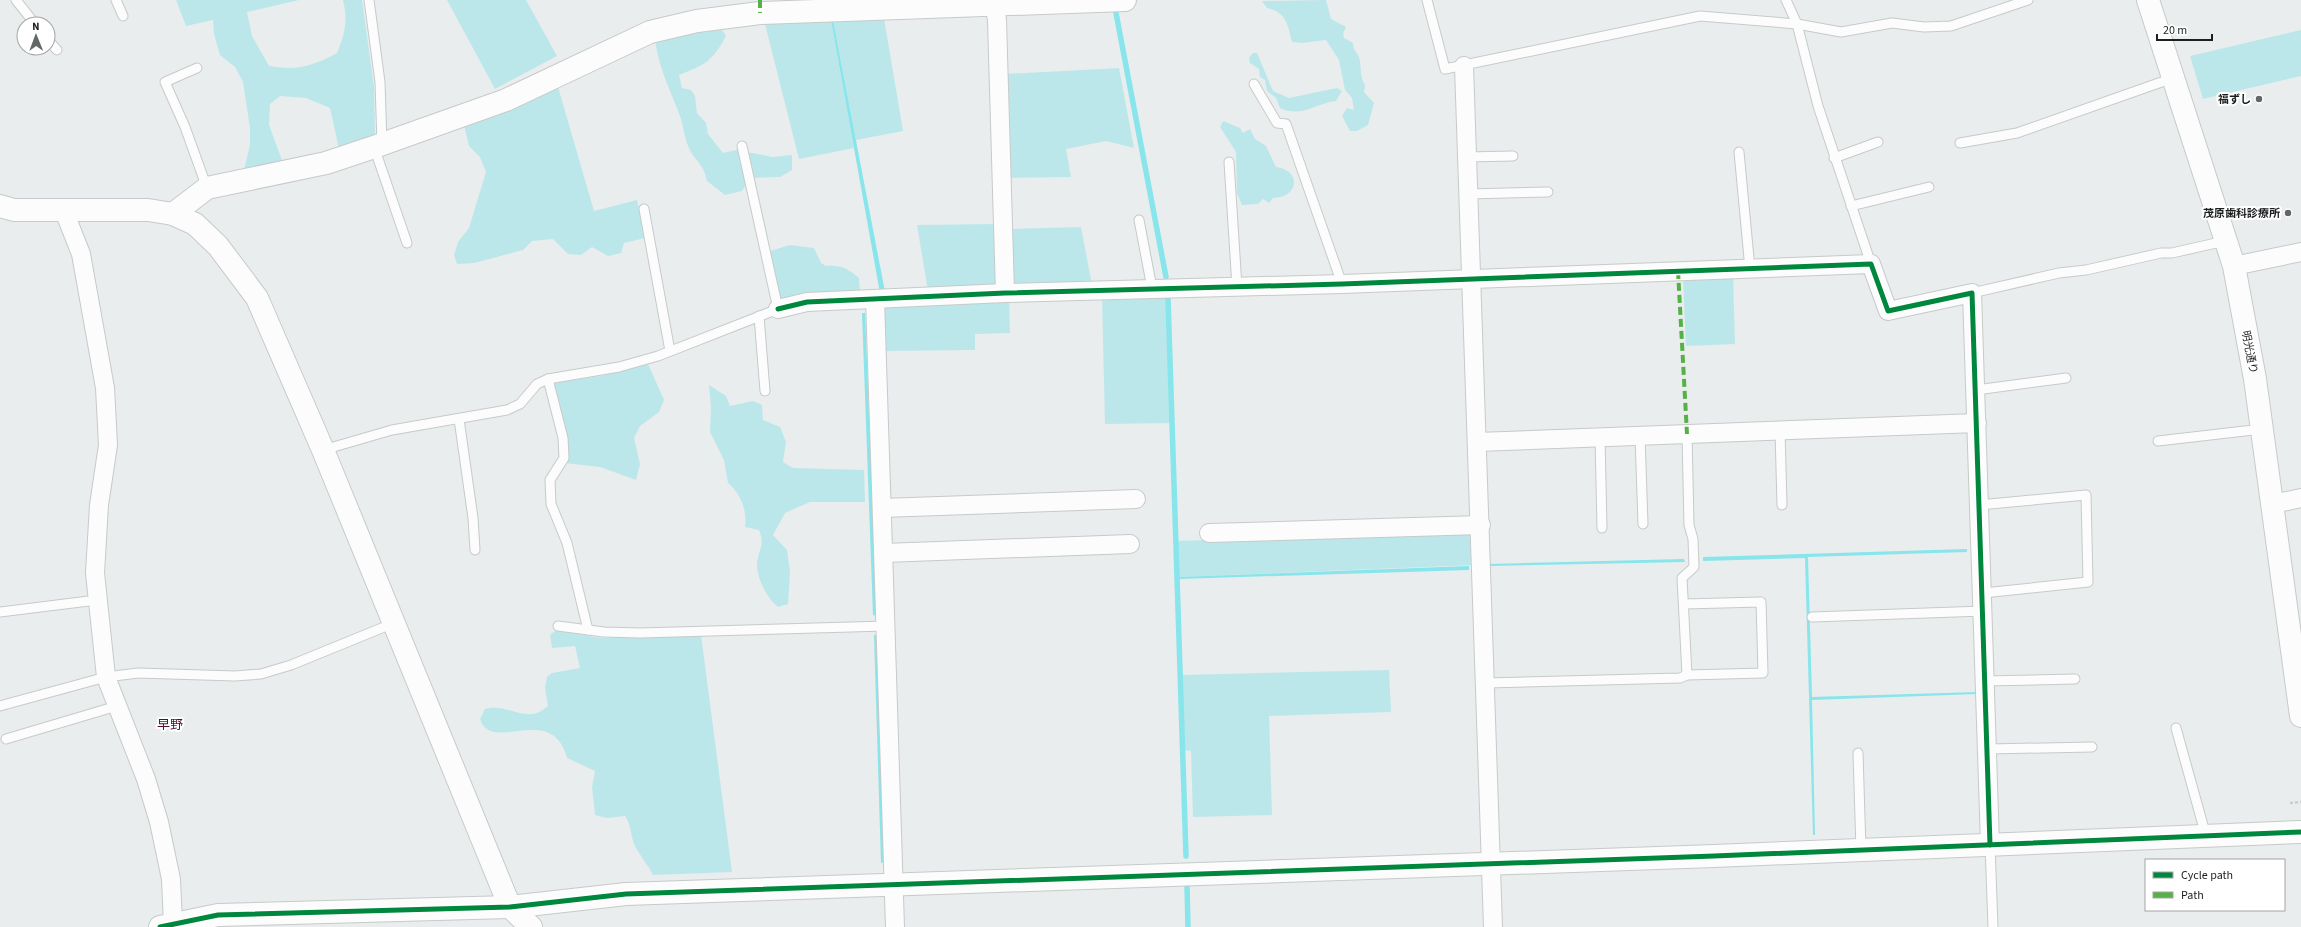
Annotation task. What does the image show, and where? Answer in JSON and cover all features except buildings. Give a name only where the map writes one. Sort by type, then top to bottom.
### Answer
[{"type":"street","points":[[173,214],[207,188],[326,163],[506,100],[650,32],[697,21],[760,13],[994,2],[1124,0]]},
{"type":"street","name":"明光通り","points":[[2148,0],[2234,266],[2262,429],[2301,716]]},
{"type":"street","points":[[994,2],[997,20],[1005,293]]},
{"type":"street","points":[[1464,66],[1481,525],[1493,927]]},
{"type":"street","points":[[0,206],[14,210],[148,210],[173,214],[195,224],[218,246],[257,298],[323,450],[510,907],[531,927]]},
{"type":"street","points":[[64,211],[81,254],[105,388],[108,445],[99,505],[95,573],[106,677],[146,779],[159,822],[170,879],[166,925],[218,915],[510,907],[626,894],[1861,850],[2301,832]]},
{"type":"street","points":[[2234,266],[2301,252]]},
{"type":"street","points":[[778,309],[807,302],[1005,293],[1342,284],[1871,264],[1888,311],[1972,293],[1979,505],[1984,593],[1990,845]]},
{"type":"street","points":[[875,299],[895,927]]},
{"type":"street","points":[[1477,442],[1977,423]]},
{"type":"street","points":[[2273,504],[2301,498]]},
{"type":"street","points":[[882,508],[1136,499]]},
{"type":"street","points":[[1209,533],[1481,525]]},
{"type":"street","points":[[884,553],[1130,544]]},
{"type":"lane","points":[[16,0],[29,16]]},
{"type":"lane","points":[[116,0],[123,16]]},
{"type":"lane","points":[[369,0],[380,82],[378,145],[407,243]]},
{"type":"lane","points":[[1427,0],[1445,69],[1700,16],[1797,24],[1841,32],[1892,23],[1924,27],[1951,26],[2028,0]]},
{"type":"lane","points":[[1786,0],[1797,24],[1818,106],[1834,158],[1871,264]]},
{"type":"lane","points":[[197,68],[165,82],[185,127],[207,188]]},
{"type":"lane","points":[[1960,142],[2017,133],[2173,78]]},
{"type":"lane","points":[[1254,84],[1277,123],[1286,124],[1342,284]]},
{"type":"lane","points":[[1834,158],[1878,142]]},
{"type":"lane","points":[[323,450],[392,430],[459,419],[514,407],[520,404],[537,384],[548,379],[619,367],[670,351],[778,309],[742,146]]},
{"type":"lane","points":[[1739,152],[1750,269]]},
{"type":"lane","points":[[1467,157],[1513,156]]},
{"type":"lane","points":[[1229,162],[1237,287]]},
{"type":"lane","points":[[1851,206],[1929,186]]},
{"type":"lane","points":[[1468,194],[1548,192]]},
{"type":"lane","points":[[644,209],[670,351]]},
{"type":"lane","points":[[1139,220],[1152,288]]},
{"type":"lane","points":[[1972,293],[2059,273],[2086,270],[2161,253],[2172,253],[2225,241]]},
{"type":"lane","points":[[759,316],[765,391]]},
{"type":"lane","points":[[1976,390],[2066,378]]},
{"type":"lane","points":[[548,379],[563,438],[564,458],[550,480],[551,504],[567,542],[588,630]]},
{"type":"lane","points":[[459,419],[473,518],[475,550]]},
{"type":"lane","points":[[2158,442],[2262,429]]},
{"type":"lane","points":[[1780,430],[1782,505]]},
{"type":"lane","points":[[1686,434],[1689,525],[1693,539],[1694,567],[1682,578],[1687,675]]},
{"type":"lane","points":[[1640,436],[1643,524]]},
{"type":"lane","points":[[1600,437],[1602,528]]},
{"type":"lane","points":[[1979,505],[2086,495],[2088,582],[1984,593]]},
{"type":"lane","points":[[0,612],[97,600]]},
{"type":"lane","points":[[1486,683],[1680,678],[1687,675],[1762,673],[1761,602],[1684,604]]},
{"type":"lane","points":[[1812,618],[1984,611]]},
{"type":"lane","points":[[0,706],[106,677],[138,674],[235,676],[261,674],[291,665],[394,623]]},
{"type":"lane","points":[[558,626],[588,630],[640,633],[886,626]]},
{"type":"lane","points":[[1986,681],[2075,679]]},
{"type":"lane","points":[[6,739],[117,706]]},
{"type":"lane","points":[[2176,728],[2206,836]]},
{"type":"lane","points":[[1988,749],[2092,748]]},
{"type":"lane","points":[[1858,753],[1861,850]]},
{"type":"lane","points":[[1990,845],[1993,927]]},
{"type":"path","points":[[2290,803],[2301,802]]},
{"type":"shaded area","points":[[176,0],[299,0],[247,12],[252,36],[269,66],[297,68],[320,61],[337,53],[345,27],[345,7],[343,0],[362,0],[374,87],[375,136],[339,149],[330,108],[306,98],[280,96],[270,104],[269,125],[283,163],[244,170],[250,145],[250,128],[243,82],[235,67],[220,55],[214,34],[213,20],[186,26]]},
{"type":"shaded area","points":[[447,0],[526,0],[557,56],[495,89]]},
{"type":"shaded area","points":[[1326,0],[1331,19],[1346,27],[1343,34],[1344,38],[1353,43],[1354,49],[1360,61],[1362,78],[1365,85],[1364,92],[1374,103],[1368,125],[1357,131],[1350,131],[1342,116],[1347,108],[1354,110],[1352,98],[1345,90],[1339,60],[1326,40],[1302,43],[1292,42],[1285,20],[1278,13],[1267,8],[1262,1]]},
{"type":"shaded area","points":[[884,18],[903,131],[856,140],[833,20]]},
{"type":"shaded area","points":[[831,20],[854,148],[799,159],[765,24]]},
{"type":"shaded area","points":[[720,27],[726,36],[717,52],[702,65],[679,75],[682,88],[691,90],[695,96],[697,113],[706,123],[708,134],[723,153],[736,150],[773,157],[792,155],[792,170],[780,177],[750,178],[742,191],[725,195],[707,181],[702,168],[689,148],[681,119],[662,71],[655,40]]},
{"type":"shaded area","points":[[2301,30],[2301,76],[2203,99],[2190,56]]},
{"type":"shaded area","points":[[1253,53],[1257,53],[1273,91],[1289,98],[1337,88],[1342,91],[1336,101],[1302,111],[1295,112],[1280,108],[1276,98],[1267,91],[1265,80],[1260,77],[1259,69],[1250,63],[1249,58]]},
{"type":"shaded area","points":[[1119,68],[1134,148],[1106,141],[1066,149],[1071,177],[1008,178],[1005,74]]},
{"type":"shaded area","points":[[558,87],[594,211],[637,200],[645,238],[624,243],[621,253],[608,256],[592,247],[581,255],[568,254],[553,239],[532,241],[523,250],[474,263],[457,264],[454,255],[458,242],[469,228],[486,172],[480,157],[469,146],[464,125]]},
{"type":"shaded area","points":[[1223,121],[1240,128],[1243,133],[1250,129],[1255,139],[1266,146],[1276,167],[1284,169],[1290,173],[1293,178],[1294,184],[1288,194],[1282,197],[1273,198],[1269,203],[1263,199],[1258,204],[1242,205],[1237,193],[1236,152],[1220,127]]},
{"type":"shaded area","points":[[997,224],[999,282],[995,288],[928,291],[917,225]]},
{"type":"shaded area","points":[[1081,227],[1092,285],[1016,288],[1011,283],[1009,229]]},
{"type":"shaded area","points":[[790,245],[814,248],[821,263],[826,266],[844,268],[851,272],[859,278],[860,293],[791,296],[781,300],[770,251]]},
{"type":"shaded area","points":[[1733,276],[1735,344],[1686,346],[1683,278]]},
{"type":"shaded area","points":[[1166,294],[1171,423],[1105,424],[1102,297]]},
{"type":"shaded area","points":[[1009,300],[1010,333],[975,334],[975,350],[884,351],[884,310],[886,307]]},
{"type":"shaded area","points":[[648,364],[664,400],[659,412],[640,426],[634,438],[640,464],[636,480],[600,467],[565,463],[568,438],[553,383],[601,376]]},
{"type":"shaded area","points":[[709,385],[726,396],[730,406],[753,401],[762,405],[763,420],[780,427],[786,442],[783,462],[793,468],[864,470],[865,502],[810,502],[785,513],[773,535],[787,550],[790,572],[788,604],[778,607],[770,599],[761,583],[757,561],[762,540],[761,536],[759,530],[745,527],[745,514],[740,497],[728,483],[724,460],[710,432],[711,407]]},
{"type":"shaded area","points":[[1474,531],[1476,565],[1178,577],[1177,541]]},
{"type":"shaded area","points":[[556,630],[601,638],[701,635],[732,872],[653,875],[636,848],[625,816],[607,818],[595,815],[592,787],[595,771],[567,758],[559,741],[549,733],[536,730],[496,732],[486,729],[480,719],[485,709],[502,708],[525,714],[540,712],[548,706],[545,688],[547,677],[552,673],[580,668],[575,646],[552,648],[550,635]]},
{"type":"shaded area","points":[[1389,670],[1391,712],[1269,716],[1272,815],[1193,817],[1191,751],[1183,750],[1181,675]]},
{"type":"water","points":[[831,20],[833,20],[885,292],[880,293]]},
{"type":"water","points":[[862,313],[865,313],[877,616],[873,615]]},
{"type":"water","points":[[1967,549],[1967,552],[1808,557],[1812,697],[1977,692],[1977,694],[1812,700],[1815,835],[1813,835],[1805,558],[1703,561],[1703,557]]},
{"type":"water","points":[[1684,559],[1685,562],[1489,566],[1489,564]]},
{"type":"water","points":[[1469,566],[1469,570],[1178,579],[1178,577]]},
{"type":"water","points":[[874,635],[876,635],[884,862],[881,863]]},
{"type":"waterway","points":[[1116,13],[1166,277]]},
{"type":"waterway","points":[[1168,298],[1186,856]]},
{"type":"waterway","points":[[1187,886],[1188,927]]},
{"type":"marked path","points":[[760,0],[760,13]]},
{"type":"marked path","points":[[1678,271],[1687,434]]},
{"type":"cycle path","points":[[778,309],[807,302],[1005,293],[1342,284],[1871,264],[1888,311],[1972,293],[1990,845]]},
{"type":"cycle path","points":[[160,927],[218,915],[510,907],[626,894],[1714,856],[2301,832]]},
{"type":"place","name":"福ずし","points":[[2259,99]]},
{"type":"place","name":"茂原歯科診療所","points":[[2288,213]]},
{"type":"district","name":"早野","points":[[170,724]]}]
